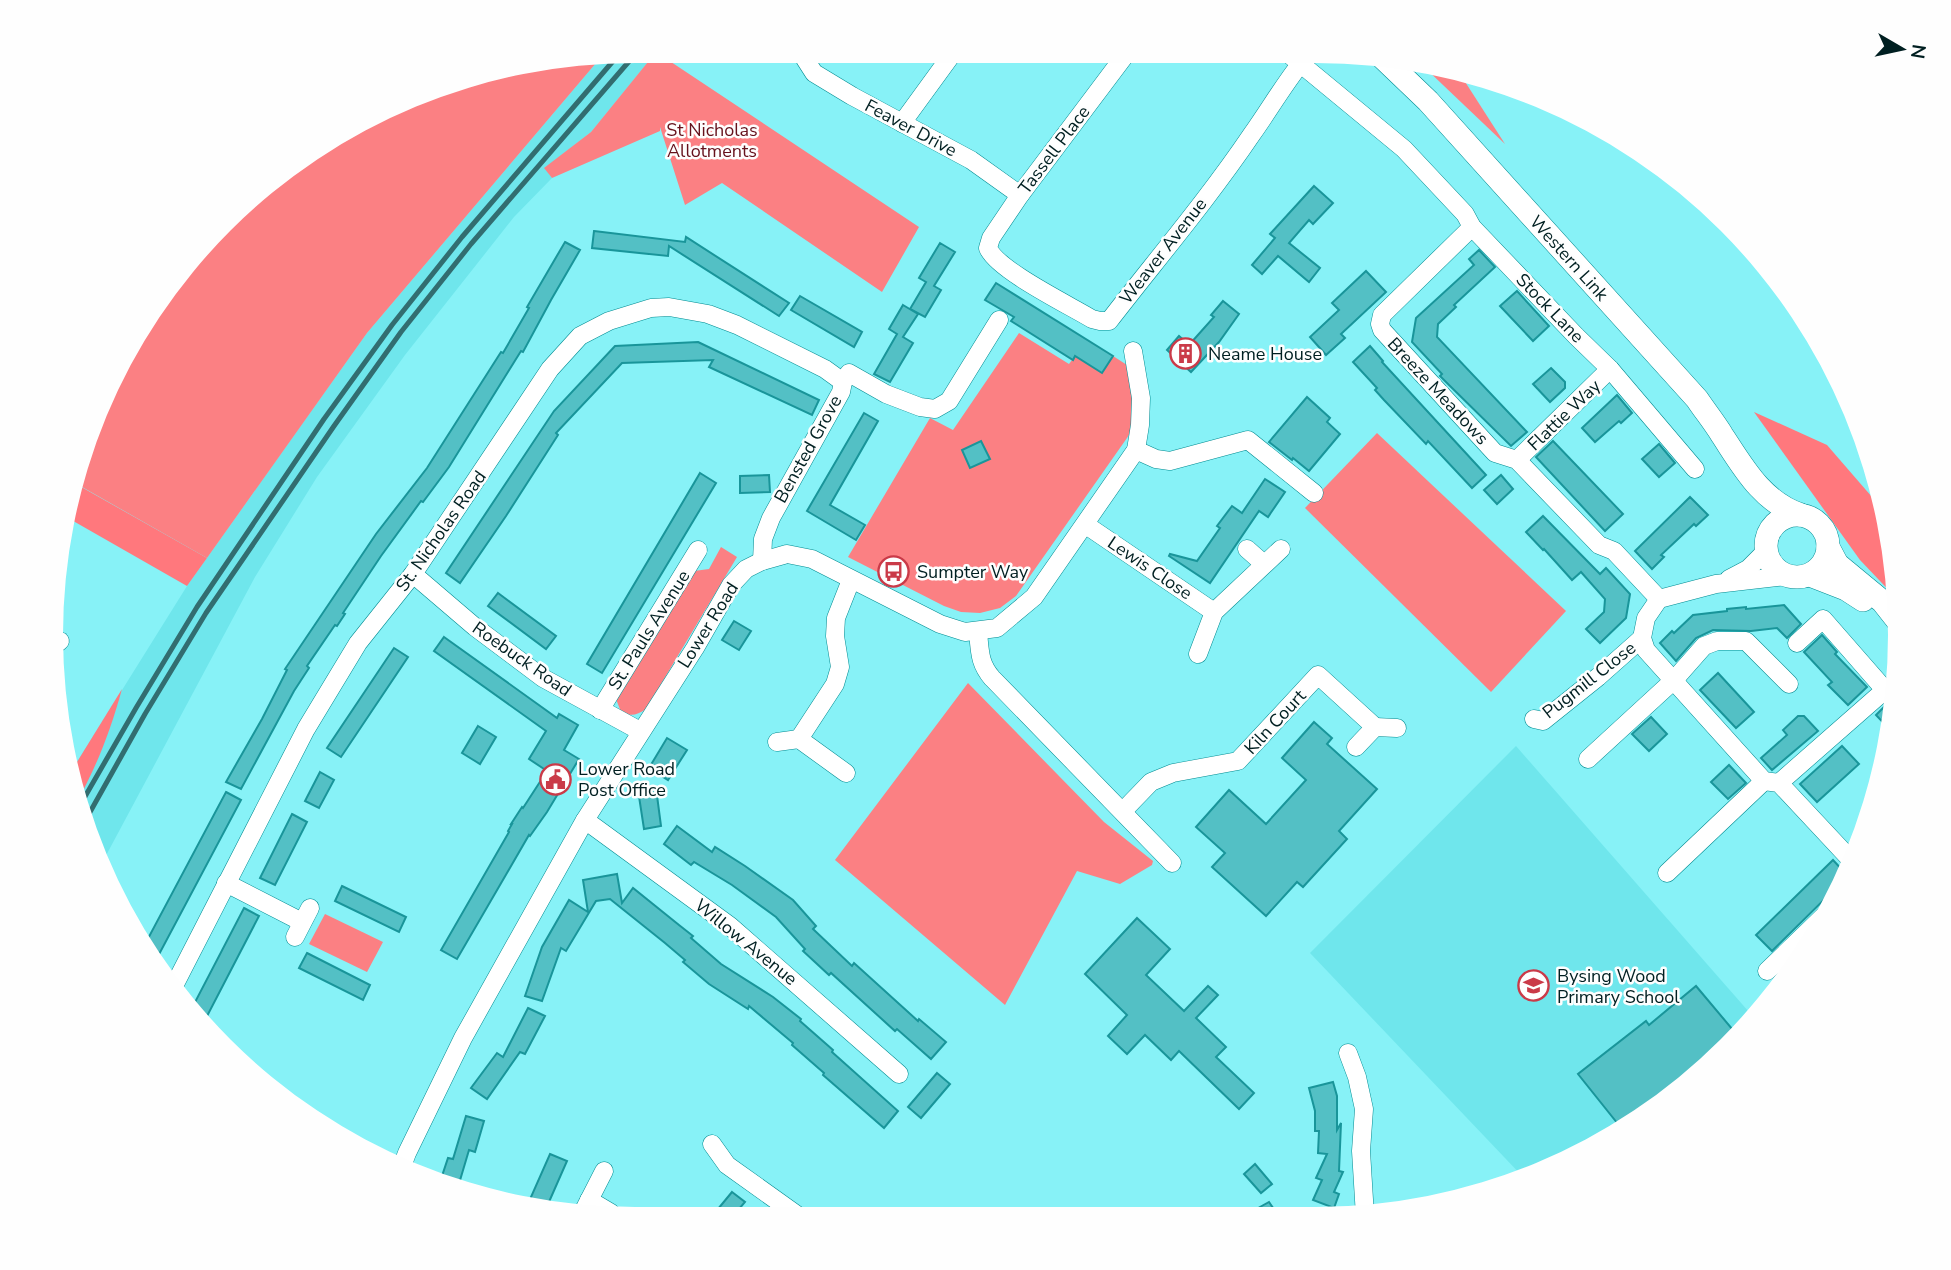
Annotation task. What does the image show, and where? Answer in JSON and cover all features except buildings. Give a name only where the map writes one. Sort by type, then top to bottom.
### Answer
[{"type":"main road","name":"Western Link","points":[[1394,68],[1428,101],[1697,399],[1745,471],[1775,503],[1801,515]]},
{"type":"main road","name":"Western Link","points":[[1745,471],[1761,513],[1766,545]]},
{"type":"main road","points":[[1887,607],[1837,564],[1828,547],[1824,530],[1818,522],[1801,515],[1792,515],[1775,523],[1766,545],[1773,566],[1846,589],[1887,615]]},
{"type":"main road","points":[[1799,575],[1823,564],[1828,547]]},
{"type":"street","name":"Feaver Drive","points":[[808,63],[814,73],[971,160],[1020,195]]},
{"type":"street","points":[[902,123],[946,63]]},
{"type":"street","name":"Tassell Place","points":[[988,248],[991,238],[1020,195],[1119,63]]},
{"type":"street","name":"Weaver Avenue","points":[[988,248],[991,255],[1006,269],[1092,319],[1109,321],[1253,133],[1293,63]]},
{"type":"street","name":"Stock Lane","points":[[1300,63],[1404,149],[1465,215],[1472,227],[1610,369],[1695,469]]},
{"type":"street","name":"Breeze Meadows","points":[[1472,227],[1382,315],[1381,330],[1495,453],[1517,460],[1599,545],[1614,551],[1659,599]]},
{"type":"street","name":"St. Nicholas Road","points":[[178,979],[306,729],[358,643],[413,574],[550,369],[580,336],[609,321],[651,308],[669,307],[708,314],[737,326],[825,369],[843,382]]},
{"type":"street","name":"Bensted Grove","points":[[762,561],[763,538],[771,518],[849,373],[886,394],[920,407],[935,409],[949,401],[999,320]]},
{"type":"street","points":[[1133,351],[1141,398],[1136,450],[1034,597],[998,628],[978,632],[984,669],[1172,863]]},
{"type":"street","name":"Flattie Way","points":[[1517,460],[1610,369]]},
{"type":"street","points":[[1136,450],[1156,459],[1170,461],[1248,440],[1314,493]]},
{"type":"street","name":"Lewis Close","points":[[1086,525],[1214,612]]},
{"type":"street","points":[[1716,584],[1748,569],[1766,545]]},
{"type":"street","points":[[1247,549],[1265,564]]},
{"type":"street","points":[[1198,654],[1214,612],[1281,549]]},
{"type":"street","name":"St. Pauls Avenue","points":[[600,710],[698,550]]},
{"type":"street","name":"Lower Road","points":[[405,1158],[463,1038],[584,820],[695,648],[731,585],[746,569],[787,554],[812,559],[940,624],[965,632],[978,632]]},
{"type":"street","name":"Roebuck Road","points":[[413,574],[475,627],[543,678],[640,731]]},
{"type":"street","points":[[1799,575],[1716,584],[1659,599],[1646,618],[1643,638],[1646,650],[1674,680],[1771,782],[1844,853]]},
{"type":"street","points":[[799,739],[835,684],[840,667],[835,636],[836,618],[851,580]]},
{"type":"street","points":[[1667,873],[1771,782],[1885,690],[1823,619],[1797,643]]},
{"type":"street","name":"Pugmill Close","points":[[1534,719],[1543,721],[1643,638]]},
{"type":"street","points":[[1588,759],[1674,680],[1710,642],[1746,641],[1789,684]]},
{"type":"street","name":"Kiln Court","points":[[1123,811],[1151,782],[1162,777],[1238,761],[1318,675],[1375,727]]},
{"type":"street","points":[[1356,747],[1375,727],[1397,728]]},
{"type":"street","points":[[777,742],[799,739],[846,773]]},
{"type":"street","name":"Willow Avenue","points":[[584,820],[730,926],[899,1074]]},
{"type":"street","points":[[226,883],[302,922]]},
{"type":"street","points":[[1767,971],[1801,938]]},
{"type":"street","points":[[1348,1053],[1364,1109],[1361,1151],[1364,1205]]},
{"type":"street","points":[[712,1144],[720,1169],[784,1207]]},
{"type":"street","points":[[587,1205],[604,1171]]},
{"type":"shaded area","points":[[647,63],[591,132],[545,168],[552,178],[514,217],[405,355],[317,477],[255,577],[107,854],[93,819],[77,762],[187,586],[367,333],[595,64]]},
{"type":"shaded area","points":[[1754,412],[1827,445],[1871,496],[1886,587],[1860,560]]},
{"type":"shaded area","points":[[82,487],[207,558],[187,586],[74,522]]},
{"type":"shaded area","points":[[122,689],[103,747],[84,789],[77,762]]},
{"type":"shaded area","name":"Bysing Wood Primary School","points":[[1516,746],[1747,1010],[1693,1065],[1634,1111],[1569,1148],[1517,1170],[1310,953]]},
{"type":"green space","name":"St Nicholas Allotments","points":[[647,63],[673,63],[919,227],[882,292],[722,183],[685,205],[660,127],[660,131],[552,178],[544,168],[591,132]]},
{"type":"green space","points":[[595,64],[367,333],[207,558],[82,487],[93,451],[122,382],[159,317],[181,287],[231,231],[287,181],[317,159],[382,122],[451,93],[487,82]]},
{"type":"green space","points":[[1433,75],[1466,82],[1505,144]]},
{"type":"green space","points":[[1019,333],[1069,364],[1075,356],[1102,373],[1113,356],[1127,365],[1134,392],[1131,431],[1016,596],[1000,608],[980,613],[961,612],[848,557],[930,418],[953,430]]},
{"type":"green space","points":[[1377,433],[1566,611],[1491,692],[1305,508]]},
{"type":"green space","points":[[721,547],[737,557],[646,709],[634,715],[621,712],[616,699],[694,571],[709,569]]},
{"type":"green space","points":[[968,683],[1104,822],[1153,861],[1152,865],[1120,884],[1077,871],[1005,1005],[835,860]]},
{"type":"green space","points":[[325,914],[383,942],[367,972],[309,944]]},
{"type":"railway","points":[[91,811],[206,613],[401,332],[471,244],[627,63]]},
{"type":"railway","points":[[86,795],[197,607],[324,419],[392,325],[462,237],[611,64]]},
{"type":"place","name":"Neame House","points":[[1185,354]]},
{"type":"place","name":"Sumpter Way","points":[[894,572]]},
{"type":"place","name":"Lower Road Post Office","points":[[555,779]]},
{"type":"place","name":"Bysing Wood Primary School","points":[[1534,986]]}]
